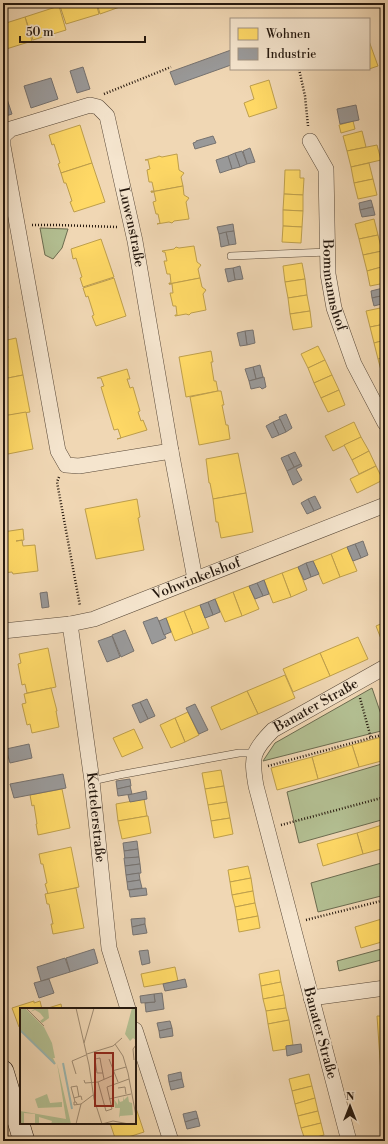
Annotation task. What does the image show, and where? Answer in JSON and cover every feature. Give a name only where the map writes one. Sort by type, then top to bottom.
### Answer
[{"type":"main road","points":[[3,1071],[24,1141]]},
{"type":"street","points":[[3,136],[11,129],[90,105]]},
{"type":"street","name":"Luwenstraße","points":[[90,105],[98,107],[107,116],[131,226],[195,579]]},
{"type":"street","points":[[3,140],[58,451],[66,465],[79,466],[171,451]]},
{"type":"street","name":"Bommannshof","points":[[310,142],[326,169],[328,274],[334,308],[354,364],[379,397],[385,423]]},
{"type":"street","name":"Vohwinkelshof","points":[[3,631],[77,623],[94,619],[385,505]]},
{"type":"street","name":"Kettelerstraße","points":[[77,623],[109,948],[128,1008]]},
{"type":"street","name":"Banater Straße","points":[[349,1141],[256,786],[254,770],[255,754],[261,742],[274,730],[385,667]]},
{"type":"street","points":[[311,998],[385,988]]},
{"type":"street","points":[[136,1033],[171,1141]]},
{"type":"lane","points":[[231,256],[328,252]]},
{"type":"lane","points":[[92,781],[239,754],[255,754]]},
{"type":"path","points":[[90,105],[106,92],[171,68]]},
{"type":"path","points":[[299,70],[305,96],[310,142]]},
{"type":"path","points":[[17,226],[57,225],[113,228],[131,226]]},
{"type":"path","points":[[66,465],[57,482],[77,623]]},
{"type":"path","points":[[356,683],[371,738]]},
{"type":"path","points":[[254,770],[385,734]]},
{"type":"path","points":[[268,829],[385,797]]},
{"type":"path","points":[[292,924],[385,900]]},
{"type":"green space","points":[[40,228],[68,229],[62,248],[53,259],[45,255]]},
{"type":"green space","points":[[372,688],[385,723],[385,730],[263,761],[275,743]]},
{"type":"green space","points":[[385,763],[385,819],[299,843],[287,792]]},
{"type":"green space","points":[[385,862],[385,895],[318,912],[311,883]]},
{"type":"green space","points":[[385,948],[385,959],[339,971],[337,961]]},
{"type":"building: Wohnen","points":[[59,3],[96,3],[99,14],[66,24]]},
{"type":"building: Wohnen","points":[[97,3],[131,3],[100,14]]},
{"type":"building: Wohnen","points":[[59,6],[66,30],[33,40],[25,17]]},
{"type":"building: Wohnen","points":[[25,17],[32,41],[3,50],[3,24]]},
{"type":"building: Wohnen","points":[[370,44],[378,66],[370,69]]},
{"type":"building: Wohnen","points":[[269,80],[277,108],[249,117],[244,103],[254,99],[250,86]]},
{"type":"building: Wohnen","points":[[353,121],[355,129],[341,133],[339,125]]},
{"type":"building: Wohnen","points":[[80,125],[92,163],[61,173],[58,164],[60,163],[54,144],[52,145],[49,135]]},
{"type":"building: Wohnen","points":[[362,131],[366,147],[347,151],[343,136]]},
{"type":"building: Wohnen","points":[[377,145],[381,160],[351,167],[347,151]]},
{"type":"building: Wohnen","points":[[177,154],[179,170],[184,173],[181,177],[183,186],[151,192],[154,191],[152,182],[149,182],[147,170],[150,169],[148,160],[145,160],[159,156],[162,157]]},
{"type":"building: Wohnen","points":[[92,163],[105,202],[74,212],[66,183],[64,183],[61,173]]},
{"type":"building: Wohnen","points":[[369,163],[373,179],[354,183],[351,167]]},
{"type":"building: Wohnen","points":[[285,170],[300,170],[300,178],[304,178],[303,195],[284,194]]},
{"type":"building: Wohnen","points":[[373,179],[377,195],[358,199],[354,183]]},
{"type":"building: Wohnen","points":[[183,186],[184,195],[189,198],[186,202],[189,219],[174,221],[172,223],[157,224],[160,223],[153,202],[156,201],[154,192],[151,192]]},
{"type":"building: Wohnen","points":[[284,194],[303,195],[303,211],[283,210]]},
{"type":"building: Wohnen","points":[[283,210],[303,211],[302,227],[283,226]]},
{"type":"building: Wohnen","points":[[374,219],[378,235],[359,239],[355,224]]},
{"type":"building: Wohnen","points":[[283,226],[302,227],[301,243],[282,242]]},
{"type":"building: Wohnen","points":[[378,235],[382,251],[363,255],[359,239]]},
{"type":"building: Wohnen","points":[[101,239],[114,277],[83,287],[80,278],[82,277],[76,258],[73,259],[71,249]]},
{"type":"building: Wohnen","points":[[194,246],[197,262],[201,265],[198,269],[200,278],[169,284],[171,283],[170,274],[167,274],[164,261],[167,261],[165,252],[162,251],[174,249],[176,247]]},
{"type":"building: Wohnen","points":[[382,251],[385,266],[367,271],[363,255]]},
{"type":"building: Wohnen","points":[[302,263],[305,279],[285,282],[283,266]]},
{"type":"building: Wohnen","points":[[385,266],[385,283],[370,286],[367,271]]},
{"type":"building: Wohnen","points":[[114,278],[126,316],[96,326],[92,316],[94,315],[88,296],[86,297],[83,288]]},
{"type":"building: Wohnen","points":[[200,278],[202,287],[206,290],[203,294],[206,310],[191,313],[189,315],[186,314],[175,316],[177,315],[176,306],[173,306],[170,293],[173,293],[172,284],[169,284]]},
{"type":"building: Wohnen","points":[[305,279],[307,295],[288,298],[285,282]]},
{"type":"building: Wohnen","points":[[4,284],[8,308],[3,308]]},
{"type":"building: Wohnen","points":[[307,295],[310,311],[290,314],[288,298]]},
{"type":"building: Wohnen","points":[[385,307],[385,324],[370,327],[366,311]]},
{"type":"building: Wohnen","points":[[310,311],[312,327],[293,330],[290,314]]},
{"type":"building: Wohnen","points":[[385,324],[385,340],[374,343],[370,327]]},
{"type":"building: Wohnen","points":[[16,338],[23,375],[3,379],[3,341]]},
{"type":"building: Wohnen","points":[[385,340],[385,357],[378,359],[374,343]]},
{"type":"building: Wohnen","points":[[318,346],[325,360],[308,368],[301,354]]},
{"type":"building: Wohnen","points":[[211,351],[214,381],[216,381],[218,391],[186,397],[179,357]]},
{"type":"building: Wohnen","points":[[385,357],[385,374],[382,374],[378,359]]},
{"type":"building: Wohnen","points":[[325,360],[332,375],[314,383],[308,368]]},
{"type":"building: Wohnen","points":[[127,369],[130,379],[127,379],[130,388],[133,387],[140,411],[138,412],[141,421],[143,420],[147,430],[121,438],[118,429],[114,430],[101,387],[104,386],[101,378],[97,378]]},
{"type":"building: Wohnen","points":[[23,375],[30,412],[3,416],[3,379]]},
{"type":"building: Wohnen","points":[[332,375],[339,390],[321,398],[314,383]]},
{"type":"building: Wohnen","points":[[339,390],[345,405],[328,412],[321,398]]},
{"type":"building: Wohnen","points":[[221,391],[224,405],[222,405],[226,425],[228,425],[230,439],[199,445],[190,397]]},
{"type":"building: Wohnen","points":[[26,412],[33,449],[3,455],[3,416]]},
{"type":"building: Wohnen","points":[[354,422],[361,437],[333,451],[325,436]]},
{"type":"building: Wohnen","points":[[361,437],[369,451],[352,460],[344,445]]},
{"type":"building: Wohnen","points":[[369,451],[376,466],[359,474],[352,460]]},
{"type":"building: Wohnen","points":[[238,453],[246,493],[213,499],[206,459]]},
{"type":"building: Wohnen","points":[[376,466],[383,480],[357,493],[350,479]]},
{"type":"building: Wohnen","points":[[246,493],[253,532],[221,538],[218,522],[216,522],[213,499]]},
{"type":"building: Wohnen","points":[[137,499],[140,517],[138,518],[144,550],[96,559],[85,509]]},
{"type":"building: Wohnen","points":[[23,529],[24,540],[22,540],[23,546],[35,545],[38,571],[13,574],[12,572],[3,573],[3,532]]},
{"type":"building: Wohnen","points":[[347,547],[357,571],[340,577],[331,554]]},
{"type":"building: Wohnen","points":[[331,554],[340,577],[323,584],[313,561]]},
{"type":"building: Wohnen","points":[[298,567],[307,590],[291,597],[282,573]]},
{"type":"building: Wohnen","points":[[282,573],[291,597],[273,603],[264,580]]},
{"type":"building: Wohnen","points":[[249,586],[259,609],[242,616],[233,592]]},
{"type":"building: Wohnen","points":[[233,592],[242,616],[225,622],[215,599]]},
{"type":"building: Wohnen","points":[[200,605],[209,628],[193,634],[184,611]]},
{"type":"building: Wohnen","points":[[184,611],[193,634],[175,641],[166,618]]},
{"type":"building: Wohnen","points":[[385,622],[385,649],[376,626]]},
{"type":"building: Wohnen","points":[[358,637],[368,659],[330,676],[320,653]]},
{"type":"building: Wohnen","points":[[48,648],[56,687],[27,693],[25,684],[22,685],[18,664],[21,663],[19,654]]},
{"type":"building: Wohnen","points":[[320,653],[330,676],[293,692],[283,669]]},
{"type":"building: Wohnen","points":[[285,675],[295,698],[258,714],[247,691]]},
{"type":"building: Wohnen","points":[[51,688],[57,711],[59,727],[32,733],[30,724],[27,725],[22,704],[26,703],[24,694]]},
{"type":"building: Wohnen","points":[[247,691],[258,714],[221,730],[211,707]]},
{"type":"building: Wohnen","points":[[188,712],[199,735],[185,742],[175,718]]},
{"type":"building: Wohnen","points":[[175,718],[185,742],[171,748],[160,725]]},
{"type":"building: Wohnen","points":[[134,729],[143,748],[122,757],[113,738]]},
{"type":"building: Wohnen","points":[[385,736],[385,760],[359,767],[352,745]]},
{"type":"building: Wohnen","points":[[352,745],[359,767],[318,779],[312,757]]},
{"type":"building: Wohnen","points":[[312,757],[318,779],[277,790],[271,768]]},
{"type":"building: Wohnen","points":[[221,770],[224,786],[205,789],[202,773]]},
{"type":"building: Wohnen","points":[[224,786],[227,802],[208,805],[205,789]]},
{"type":"building: Wohnen","points":[[62,789],[70,828],[38,835],[34,805],[32,806],[30,795]]},
{"type":"building: Wohnen","points":[[144,799],[147,816],[118,821],[116,804]]},
{"type":"building: Wohnen","points":[[227,802],[230,818],[211,821],[208,805]]},
{"type":"building: Wohnen","points":[[148,816],[151,833],[122,839],[118,821]]},
{"type":"building: Wohnen","points":[[230,818],[233,834],[214,838],[211,821]]},
{"type":"building: Wohnen","points":[[385,824],[385,848],[363,854],[357,833]]},
{"type":"building: Wohnen","points":[[357,833],[363,854],[323,866],[317,844]]},
{"type":"building: Wohnen","points":[[71,847],[79,887],[48,894],[45,884],[47,883],[43,864],[41,864],[39,854]]},
{"type":"building: Wohnen","points":[[248,866],[251,878],[230,882],[228,870]]},
{"type":"building: Wohnen","points":[[251,878],[253,891],[232,895],[230,882]]},
{"type":"building: Wohnen","points":[[76,888],[84,928],[53,934],[51,924],[53,924],[49,904],[47,904],[45,894]]},
{"type":"building: Wohnen","points":[[253,891],[255,903],[235,907],[232,895]]},
{"type":"building: Wohnen","points":[[255,903],[258,916],[237,920],[235,907]]},
{"type":"building: Wohnen","points":[[258,916],[260,928],[239,932],[237,920]]},
{"type":"building: Wohnen","points":[[385,918],[385,941],[361,948],[355,927]]},
{"type":"building: Wohnen","points":[[175,967],[178,981],[144,987],[141,974]]},
{"type":"building: Wohnen","points":[[279,970],[281,982],[261,986],[259,974]]},
{"type":"building: Wohnen","points":[[281,982],[284,995],[263,999],[261,986]]},
{"type":"building: Wohnen","points":[[284,995],[286,1008],[266,1011],[263,999]]},
{"type":"building: Wohnen","points":[[34,1001],[34,1003],[40,1001],[42,1008],[20,1008],[19,1027],[12,1008]]},
{"type":"building: Wohnen","points":[[61,1004],[62,1008],[48,1008]]},
{"type":"building: Wohnen","points":[[286,1008],[289,1020],[268,1024],[266,1011]]},
{"type":"building: Wohnen","points":[[377,1016],[385,1016],[385,1131]]},
{"type":"building: Wohnen","points":[[289,1020],[293,1045],[286,1046],[286,1049],[273,1051],[268,1024]]},
{"type":"building: Wohnen","points":[[309,1074],[312,1086],[292,1091],[289,1079]]},
{"type":"building: Wohnen","points":[[312,1086],[315,1098],[295,1104],[292,1091]]},
{"type":"building: Wohnen","points":[[315,1098],[318,1111],[298,1116],[295,1104]]},
{"type":"building: Wohnen","points":[[136,1108],[144,1132],[116,1141],[110,1124],[136,1124]]},
{"type":"building: Wohnen","points":[[318,1111],[321,1123],[301,1128],[298,1116]]},
{"type":"building: Wohnen","points":[[321,1123],[324,1135],[305,1140],[301,1128]]},
{"type":"building: Industrie","points":[[230,50],[230,65],[175,85],[170,72]]},
{"type":"building: Industrie","points":[[83,67],[90,89],[77,93],[70,71]]},
{"type":"building: Industrie","points":[[51,78],[58,99],[31,108],[24,86]]},
{"type":"building: Industrie","points":[[3,93],[5,93],[12,114],[3,117]]},
{"type":"building: Industrie","points":[[356,105],[359,120],[340,124],[337,109]]},
{"type":"building: Industrie","points":[[213,136],[216,143],[195,149],[193,143]]},
{"type":"building: Industrie","points":[[250,148],[255,162],[247,164],[243,151]]},
{"type":"building: Industrie","points":[[242,151],[247,164],[240,167],[235,153]]},
{"type":"building: Industrie","points":[[235,153],[240,167],[232,169],[228,156]]},
{"type":"building: Industrie","points":[[228,156],[232,169],[220,173],[216,160]]},
{"type":"building: Industrie","points":[[371,200],[373,207],[360,210],[359,203]]},
{"type":"building: Industrie","points":[[373,207],[375,215],[362,217],[360,210]]},
{"type":"building: Industrie","points":[[233,224],[234,231],[219,234],[217,227]]},
{"type":"building: Industrie","points":[[234,231],[236,244],[229,245],[226,232]]},
{"type":"building: Industrie","points":[[226,232],[229,245],[221,247],[219,234]]},
{"type":"building: Industrie","points":[[240,266],[243,279],[235,280],[233,268]]},
{"type":"building: Industrie","points":[[233,268],[235,280],[228,282],[225,269]]},
{"type":"building: Industrie","points":[[383,288],[385,295],[372,298],[371,291]]},
{"type":"building: Industrie","points":[[385,295],[385,303],[374,306],[372,298]]},
{"type":"building: Industrie","points":[[253,330],[255,343],[247,345],[245,331]]},
{"type":"building: Industrie","points":[[245,331],[247,345],[240,346],[237,333]]},
{"type":"building: Industrie","points":[[260,365],[263,377],[256,379],[253,367]]},
{"type":"building: Industrie","points":[[253,367],[256,379],[249,381],[245,369]]},
{"type":"building: Industrie","points":[[264,377],[266,387],[262,389],[260,387],[251,389],[249,381]]},
{"type":"building: Industrie","points":[[286,414],[292,428],[286,432],[279,417]]},
{"type":"building: Industrie","points":[[280,419],[286,432],[279,435],[273,422]]},
{"type":"building: Industrie","points":[[273,422],[279,435],[272,438],[266,426]]},
{"type":"building: Industrie","points":[[295,452],[301,464],[294,467],[288,455]]},
{"type":"building: Industrie","points":[[288,455],[294,467],[287,471],[281,458]]},
{"type":"building: Industrie","points":[[301,464],[302,466],[296,469],[302,480],[293,485],[287,471]]},
{"type":"building: Industrie","points":[[315,496],[321,508],[314,511],[308,499]]},
{"type":"building: Industrie","points":[[308,499],[314,511],[307,514],[301,503]]},
{"type":"building: Industrie","points":[[363,541],[368,555],[361,558],[355,544]]},
{"type":"building: Industrie","points":[[355,544],[361,558],[353,561],[347,547]]},
{"type":"building: Industrie","points":[[313,561],[319,574],[311,577],[306,563]]},
{"type":"building: Industrie","points":[[306,563],[311,577],[304,580],[298,567]]},
{"type":"building: Industrie","points":[[264,580],[269,594],[263,596],[257,583]]},
{"type":"building: Industrie","points":[[257,583],[263,596],[255,599],[249,586]]},
{"type":"building: Industrie","points":[[47,592],[49,607],[42,608],[40,593]]},
{"type":"building: Industrie","points":[[215,599],[220,612],[213,615],[208,602]]},
{"type":"building: Industrie","points":[[208,602],[213,615],[205,618],[200,605]]},
{"type":"building: Industrie","points":[[157,617],[166,638],[152,644],[143,622]]},
{"type":"building: Industrie","points":[[166,618],[171,632],[164,635],[159,621]]},
{"type":"building: Industrie","points":[[125,630],[134,651],[121,657],[112,635]]},
{"type":"building: Industrie","points":[[112,636],[120,657],[107,662],[98,641]]},
{"type":"building: Industrie","points":[[147,699],[155,716],[148,719],[140,702]]},
{"type":"building: Industrie","points":[[140,702],[148,719],[140,723],[132,705]]},
{"type":"building: Industrie","points":[[195,704],[208,730],[199,734],[186,708]]},
{"type":"building: Industrie","points":[[29,744],[32,758],[10,763],[6,749]]},
{"type":"building: Industrie","points":[[63,774],[66,788],[14,798],[10,784]]},
{"type":"building: Industrie","points":[[130,779],[131,786],[117,789],[116,781]]},
{"type":"building: Industrie","points":[[130,786],[132,794],[118,796],[117,789]]},
{"type":"building: Industrie","points":[[146,791],[147,799],[130,802],[128,795]]},
{"type":"building: Industrie","points":[[137,841],[138,849],[124,851],[123,843]]},
{"type":"building: Industrie","points":[[138,849],[139,857],[125,859],[124,851]]},
{"type":"building: Industrie","points":[[139,857],[140,864],[125,866],[124,858]]},
{"type":"building: Industrie","points":[[140,864],[141,873],[126,875],[125,866]]},
{"type":"building: Industrie","points":[[139,873],[140,880],[127,882],[126,875]]},
{"type":"building: Industrie","points":[[140,880],[142,888],[128,890],[127,882]]},
{"type":"building: Industrie","points":[[146,888],[147,895],[130,897],[129,890]]},
{"type":"building: Industrie","points":[[145,918],[145,924],[132,927],[131,919]]},
{"type":"building: Industrie","points":[[145,924],[147,933],[133,935],[132,927]]},
{"type":"building: Industrie","points":[[94,949],[98,963],[70,972],[66,958]]},
{"type":"building: Industrie","points":[[148,950],[150,963],[142,965],[139,951]]},
{"type":"building: Industrie","points":[[65,958],[70,972],[41,981],[37,967]]},
{"type":"building: Industrie","points":[[49,979],[54,993],[39,998],[34,983]]},
{"type":"building: Industrie","points":[[185,979],[187,987],[165,991],[163,984]]},
{"type":"building: Industrie","points":[[162,993],[164,1009],[146,1012],[145,1003],[155,1002],[154,994]]},
{"type":"building: Industrie","points":[[154,994],[155,1002],[141,1003],[140,996]]},
{"type":"building: Industrie","points":[[170,1021],[172,1028],[159,1031],[157,1023]]},
{"type":"building: Industrie","points":[[172,1028],[173,1036],[160,1038],[159,1031]]},
{"type":"building: Industrie","points":[[301,1044],[302,1052],[287,1056],[286,1046]]},
{"type":"building: Industrie","points":[[181,1072],[182,1079],[169,1082],[168,1075]]},
{"type":"building: Industrie","points":[[182,1079],[184,1087],[171,1090],[169,1082]]},
{"type":"building: Industrie","points":[[196,1111],[198,1118],[185,1122],[183,1114]]},
{"type":"building: Industrie","points":[[198,1118],[200,1126],[187,1129],[185,1122]]}]
